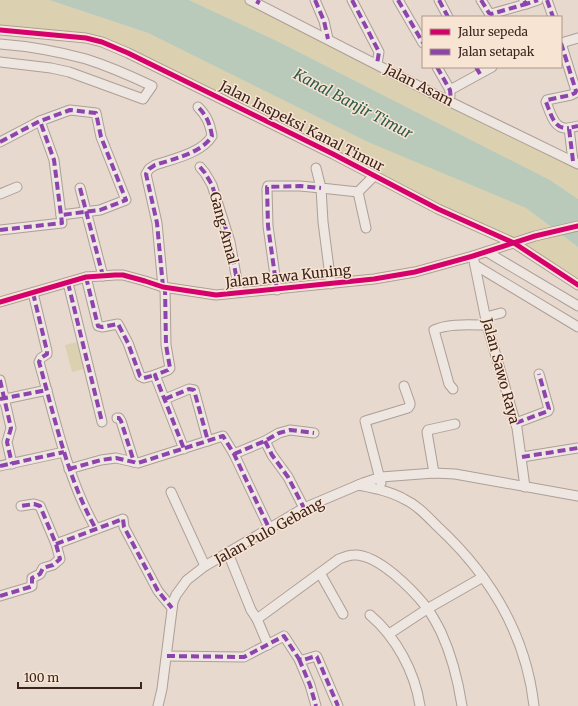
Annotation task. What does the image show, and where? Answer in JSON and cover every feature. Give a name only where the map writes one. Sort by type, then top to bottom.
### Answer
[{"type":"street","points":[[315,0],[324,21],[328,39]]},
{"type":"street","points":[[352,0],[379,52],[376,64]]},
{"type":"street","points":[[398,0],[422,41]]},
{"type":"street","points":[[439,0],[447,16]]},
{"type":"street","points":[[481,0],[489,13],[492,14],[525,2],[538,0]]},
{"type":"street","points":[[547,0],[553,16]]},
{"type":"street","name":"Jalan Asam","points":[[257,2],[451,102],[576,163]]},
{"type":"street","name":"Jalan Inspeksi Kanal Timur","points":[[0,30],[86,38],[102,42],[128,53],[212,93],[438,209],[514,244],[578,285]]},
{"type":"street","points":[[562,43],[578,38]]},
{"type":"street","points":[[0,44],[21,46],[86,59],[152,86],[143,99],[69,72],[51,68],[0,62]]},
{"type":"street","points":[[562,46],[576,91],[573,95],[547,100],[546,102],[558,126],[562,128],[574,127],[576,163]]},
{"type":"street","points":[[438,68],[450,90],[451,102]]},
{"type":"street","points":[[450,90],[478,70]]},
{"type":"street","points":[[86,277],[98,326],[118,324],[128,343],[140,376],[144,378],[168,370],[170,368],[166,345],[164,287],[157,224],[146,174],[155,165],[197,150],[208,142],[212,136],[210,125],[205,115],[198,108]]},
{"type":"street","points":[[0,142],[40,121],[70,110],[96,113],[101,136],[126,200],[100,210],[61,215]]},
{"type":"street","points":[[0,230],[60,224],[62,222],[54,160],[40,121]]},
{"type":"street","name":"Gang Amal","points":[[200,167],[205,172],[212,185],[230,242],[239,292]]},
{"type":"street","points":[[316,168],[321,188],[323,222],[331,284]]},
{"type":"street","points":[[358,192],[374,176]]},
{"type":"street","points":[[0,194],[17,186]]},
{"type":"street","points":[[277,290],[268,226],[267,187],[300,186],[358,192]]},
{"type":"street","points":[[80,188],[103,276]]},
{"type":"street","points":[[358,192],[366,228]]},
{"type":"street","name":"Jalan Rawa Kuning","points":[[0,302],[86,277],[103,276],[123,276],[164,287],[216,295],[331,284],[398,275],[474,260],[487,252],[535,236],[578,226]]},
{"type":"street","points":[[487,252],[578,306]]},
{"type":"street","points":[[474,260],[578,327]]},
{"type":"street","name":"Jalan Sawo Raya","points":[[474,260],[487,321],[516,423],[522,457],[525,487]]},
{"type":"street","points":[[68,283],[102,422]]},
{"type":"street","points":[[33,293],[47,351],[47,354],[40,360],[47,390],[69,469],[96,529]]},
{"type":"street","points":[[453,389],[449,384],[434,330],[438,328],[487,321],[501,313]]},
{"type":"street","points":[[555,323],[560,315]]},
{"type":"street","points":[[516,423],[548,411],[549,409],[539,374]]},
{"type":"street","points":[[156,375],[184,449]]},
{"type":"street","points":[[0,380],[2,399],[11,428],[7,442],[12,464]]},
{"type":"street","points":[[382,490],[381,477],[365,421],[408,408],[410,403],[404,386]]},
{"type":"street","points":[[165,400],[189,389],[194,390],[208,441]]},
{"type":"street","points":[[2,399],[47,390]]},
{"type":"street","points":[[117,418],[121,421],[134,462]]},
{"type":"street","points":[[434,473],[427,432],[428,430],[456,424]]},
{"type":"street","points":[[234,454],[265,441],[279,433],[290,430],[314,433]]},
{"type":"street","points":[[69,469],[101,460],[116,458],[134,462],[143,462],[224,436],[234,454],[268,528]]},
{"type":"street","points":[[265,441],[272,455],[288,477],[304,508]]},
{"type":"street","points":[[522,457],[578,451]]},
{"type":"street","points":[[0,466],[64,452]]},
{"type":"street","name":"Jalan Pulo Gebang","points":[[158,706],[167,656],[173,602],[182,586],[205,566],[304,508],[381,477],[434,473],[455,474],[578,496]]},
{"type":"street","points":[[358,485],[382,490],[404,498],[414,505],[461,549],[483,577],[503,607],[526,665],[534,706]]},
{"type":"street","points":[[171,492],[205,566]]},
{"type":"street","points":[[0,596],[32,586],[32,578],[40,574],[43,568],[60,560],[56,544],[40,506],[34,504],[21,506]]},
{"type":"street","points":[[56,544],[123,519],[124,527],[158,591],[172,608]]},
{"type":"street","points":[[228,553],[251,610],[257,619],[268,645]]},
{"type":"street","points":[[257,619],[339,559],[354,555],[371,559],[393,574],[427,609],[440,632],[451,658],[462,706]]},
{"type":"street","points":[[320,573],[343,614]]},
{"type":"street","points":[[389,634],[427,609],[483,577]]},
{"type":"street","points":[[370,615],[389,634],[402,654],[420,706]]},
{"type":"street","points":[[167,656],[244,657],[284,636],[299,659],[310,685],[316,706]]},
{"type":"street","points":[[299,659],[303,660],[317,657],[338,706]]},
{"type":"shaded area","points":[[0,0],[49,0],[148,33],[365,140],[526,208],[578,247],[578,286],[547,264],[99,42],[0,32]]},
{"type":"shaded area","points":[[189,0],[250,0],[578,164],[578,199],[550,180],[279,42]]},
{"type":"shaded area","points":[[77,342],[84,369],[72,372],[65,345]]},
{"type":"water","name":"Kanal Banjir Timur","points":[[49,0],[189,0],[279,42],[550,180],[578,199],[578,247],[526,208],[368,142],[148,33]]},
{"type":"marked path","points":[[257,4],[259,0]]},
{"type":"marked path","points":[[315,0],[324,21],[328,39]]},
{"type":"marked path","points":[[352,0],[379,52],[377,64]]},
{"type":"marked path","points":[[398,0],[422,41]]},
{"type":"marked path","points":[[439,0],[447,16]]},
{"type":"marked path","points":[[481,0],[491,14],[526,4]]},
{"type":"marked path","points":[[524,1],[526,4],[538,0]]},
{"type":"marked path","points":[[547,0],[553,16]]},
{"type":"marked path","points":[[562,46],[576,91],[571,95],[547,100],[546,102],[556,124],[564,128],[569,128]]},
{"type":"marked path","points":[[438,68],[450,90],[451,101]]},
{"type":"marked path","points":[[477,68],[480,74]]},
{"type":"marked path","points":[[163,287],[157,223],[146,174],[149,169],[155,165],[186,155],[201,147],[212,136],[208,120],[198,107]]},
{"type":"marked path","points":[[0,142],[40,121],[70,110],[96,113],[101,137],[126,200],[100,210],[61,215]]},
{"type":"marked path","points":[[0,230],[62,223],[54,160],[40,121]]},
{"type":"marked path","points":[[573,161],[569,128],[578,126]]},
{"type":"marked path","points":[[200,167],[212,185],[230,242],[239,292]]},
{"type":"marked path","points":[[277,290],[268,226],[267,187],[300,186],[321,188]]},
{"type":"marked path","points":[[80,188],[103,276]]},
{"type":"marked path","points":[[86,277],[98,326],[102,327],[118,324],[128,343],[140,376],[144,378],[155,375]]},
{"type":"marked path","points":[[68,283],[102,422]]},
{"type":"marked path","points":[[165,287],[166,345],[170,368],[155,375],[184,449]]},
{"type":"marked path","points":[[33,293],[47,351],[47,354],[41,358],[39,362],[56,426],[69,469],[96,529]]},
{"type":"marked path","points":[[516,423],[548,411],[549,409],[539,374]]},
{"type":"marked path","points":[[0,380],[11,428],[7,442],[12,464]]},
{"type":"marked path","points":[[165,399],[189,389],[194,390],[208,441]]},
{"type":"marked path","points":[[0,399],[47,390]]},
{"type":"marked path","points":[[117,418],[121,421],[134,462]]},
{"type":"marked path","points":[[234,454],[265,441],[279,433],[290,430],[314,433]]},
{"type":"marked path","points":[[69,469],[101,460],[116,458],[138,463],[223,436],[234,454],[269,528]]},
{"type":"marked path","points":[[265,441],[272,455],[288,477],[304,508]]},
{"type":"marked path","points":[[522,457],[578,448]]},
{"type":"marked path","points":[[0,466],[64,452]]},
{"type":"marked path","points":[[0,596],[32,586],[32,578],[40,574],[43,568],[53,565],[60,559],[56,544],[40,506],[34,504],[21,506]]},
{"type":"marked path","points":[[56,544],[123,519],[124,527],[158,591],[172,608]]},
{"type":"marked path","points":[[167,656],[244,657],[284,636],[299,659],[303,660],[317,657],[338,706]]},
{"type":"marked path","points":[[299,659],[310,685],[316,706]]},
{"type":"cycle path","points":[[0,30],[86,38],[102,42],[128,53],[333,154],[438,209],[514,243],[578,285]]},
{"type":"cycle path","points":[[0,302],[86,277],[115,275],[123,275],[163,287],[216,295],[374,279],[415,272],[473,256],[535,236],[578,226]]}]
